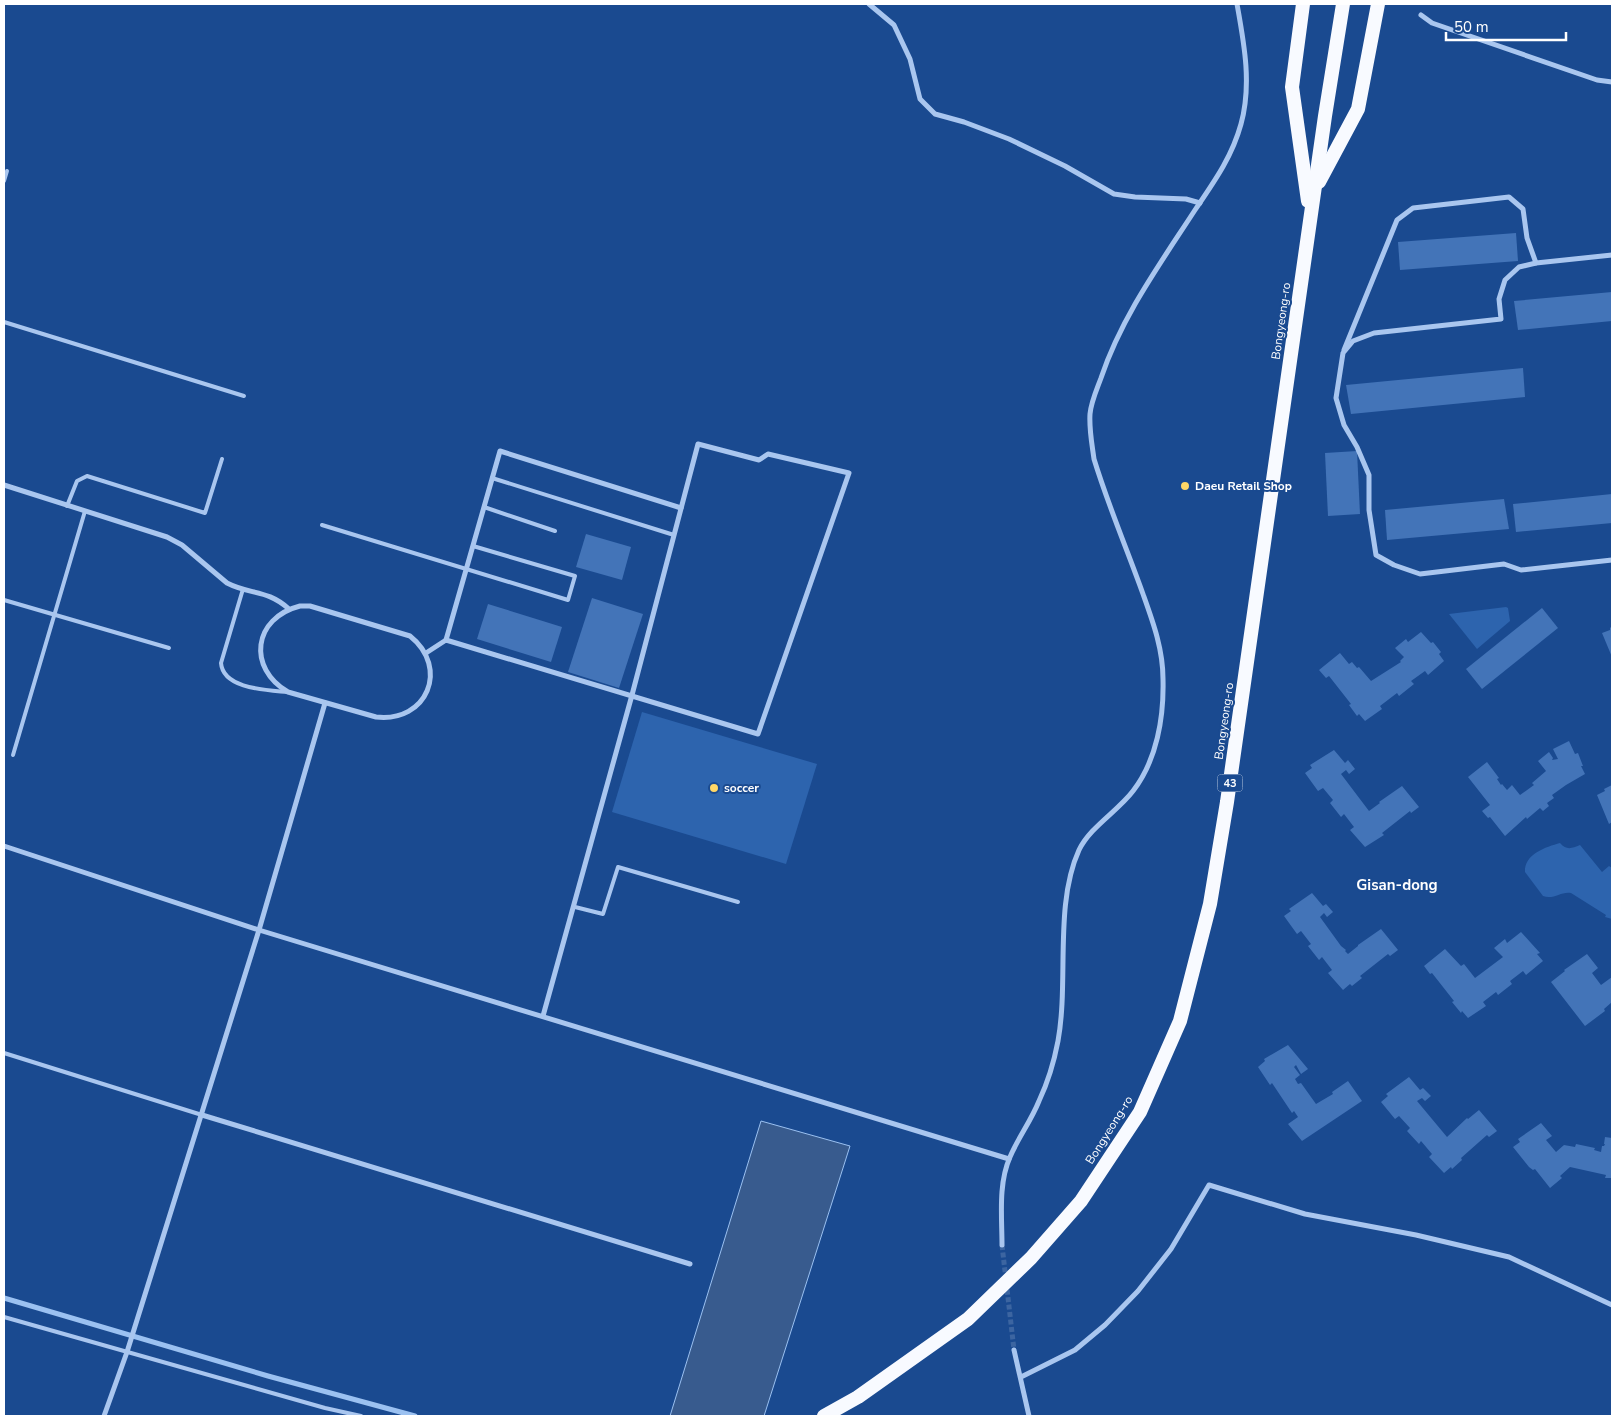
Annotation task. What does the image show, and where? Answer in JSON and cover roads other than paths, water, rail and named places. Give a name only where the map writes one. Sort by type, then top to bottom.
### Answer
[{"type":"highway","points":[[1302,4],[1292,87],[1310,218]]},
{"type":"highway","name":"Bongyeong-ro","points":[[824,1416],[858,1397],[968,1319],[1032,1258],[1081,1201],[1140,1112],[1180,1021],[1210,904],[1228,802],[1310,218],[1343,4]]},
{"type":"highway","points":[[1314,191],[1358,109],[1378,4]]},
{"type":"street","points":[[869,4],[894,25],[910,59],[920,99],[935,114],[964,122],[1009,139],[1065,166],[1114,194],[1135,197],[1186,199],[1200,204]]},
{"type":"street","points":[[1002,1245],[1003,1182],[1009,1158],[1039,1102],[1050,1074],[1058,1040],[1068,883],[1080,848],[1088,837],[1133,792],[1149,764],[1157,738],[1162,710],[1164,678],[1159,641],[1094,459],[1090,433],[1090,412],[1110,350],[1129,311],[1213,186],[1230,156],[1242,122],[1247,59],[1237,4]]},
{"type":"street","points":[[1421,15],[1432,23],[1597,80],[1612,82]]},
{"type":"street","points":[[1536,263],[1528,238],[1523,209],[1509,196],[1413,208],[1397,220],[1343,353],[1336,398],[1344,424],[1357,447],[1369,475],[1370,510],[1376,555],[1394,565],[1420,574],[1504,564],[1521,570],[1612,560]]},
{"type":"street","points":[[1343,353],[1353,341],[1374,334],[1502,319],[1499,299],[1505,280],[1519,267],[1536,263],[1612,255]]},
{"type":"street","points":[[446,640],[632,696],[758,734],[849,473],[768,454],[760,460],[698,444],[632,696],[575,907],[543,1016]]},
{"type":"street","points":[[426,653],[446,640],[500,451],[681,508]]},
{"type":"street","points":[[4,485],[168,538],[182,545],[219,577],[236,587],[267,594],[279,600],[290,609]]},
{"type":"street","points":[[310,606],[410,636],[426,653],[430,664],[431,677],[428,690],[417,706],[405,714],[387,719],[376,718],[288,692],[269,677],[263,665],[261,652],[262,639],[268,626],[276,617],[290,609],[310,606]]},
{"type":"street","points":[[104,1416],[127,1352],[202,1115],[259,930],[325,704]]},
{"type":"street","points":[[4,846],[259,930],[1009,1158]]},
{"type":"street","points":[[202,1115],[690,1264]]},
{"type":"street","points":[[1021,1377],[1075,1350],[1105,1325],[1138,1291],[1171,1249],[1209,1185],[1305,1214],[1416,1235],[1509,1256],[1612,1305]]},
{"type":"street","points":[[1014,1350],[1029,1416]]},
{"type":"lane","points":[[4,181],[7,172]]},
{"type":"lane","points":[[4,322],[244,396]]},
{"type":"lane","points":[[67,506],[76,481],[87,476],[205,513],[222,460]]},
{"type":"lane","points":[[492,478],[674,535]]},
{"type":"lane","points":[[484,507],[555,531]]},
{"type":"lane","points":[[13,754],[85,512]]},
{"type":"lane","points":[[322,525],[568,600],[575,576],[473,546]]},
{"type":"lane","points":[[243,589],[221,663],[224,674],[233,681],[262,690],[288,692]]},
{"type":"lane","points":[[4,600],[169,648]]},
{"type":"lane","points":[[575,907],[603,914],[618,867],[738,902]]},
{"type":"lane","points":[[4,1053],[202,1115]]},
{"type":"lane","points":[[4,1317],[325,1408],[361,1416]]},
{"type":"waterway","points":[[4,1298],[268,1376],[415,1416]]},
{"type":"tunnel","points":[[1002,1245],[1014,1350]]},
{"type":"place","name":"Daeu Retail Shop","points":[[1185,486]]},
{"type":"place","name":"soccer","points":[[714,788]]},
{"type":"district","name":"Gisan-dong","points":[[1397,885]]}]
